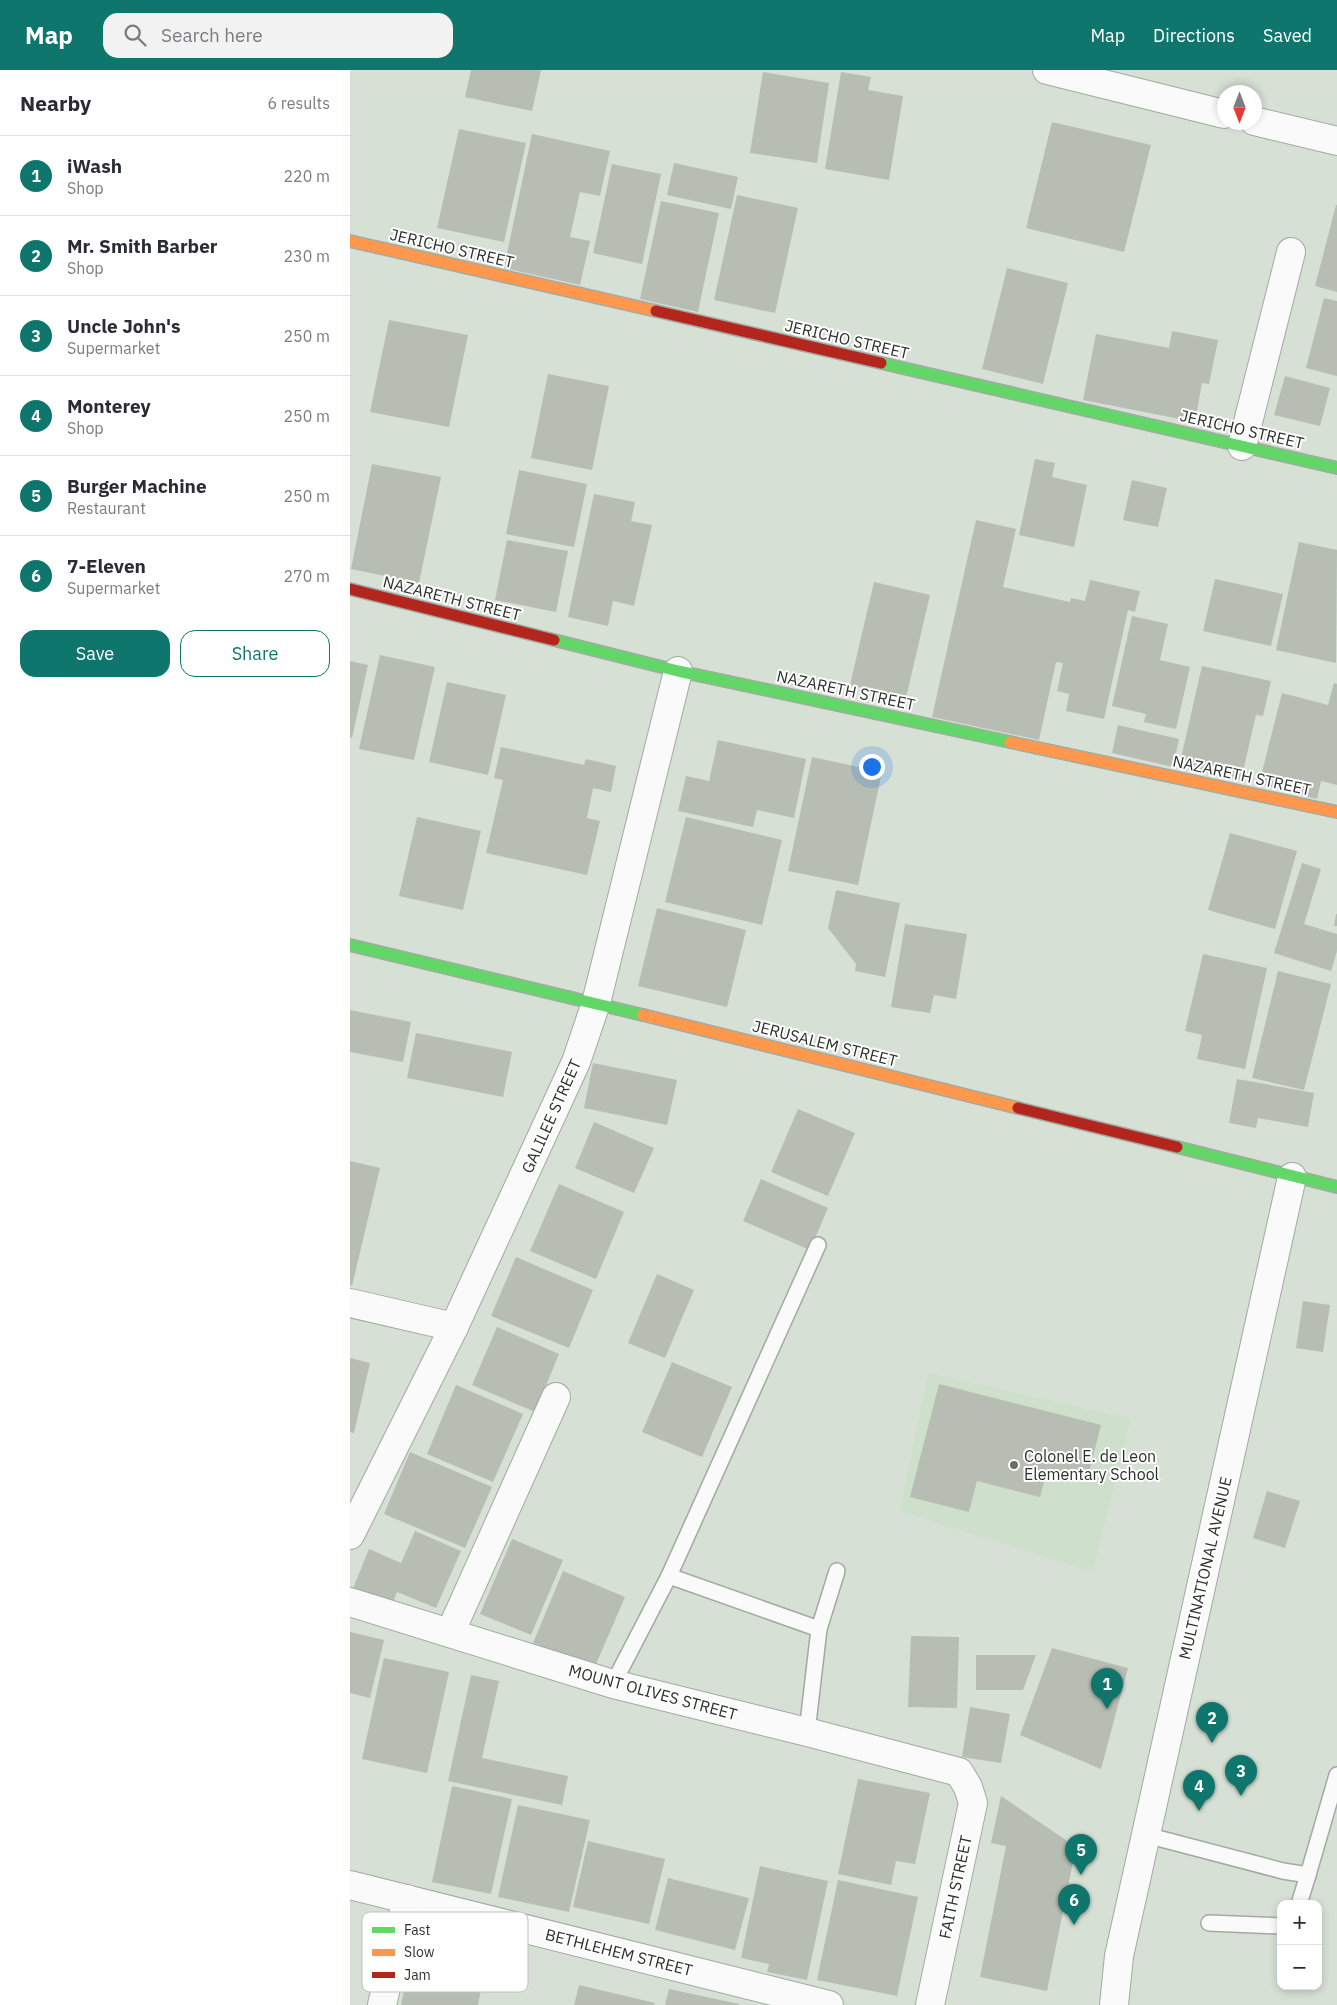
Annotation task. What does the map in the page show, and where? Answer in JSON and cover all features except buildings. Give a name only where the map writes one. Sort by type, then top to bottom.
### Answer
[{"type":"street","points":[[1047,70],[1217,112]]},
{"type":"street","points":[[1262,123],[1337,141]]},
{"type":"street","name":"JERICHO STREET","points":[[350,241],[1337,468]]},
{"type":"street","points":[[1242,446],[1291,252]]},
{"type":"street","name":"NAZARETH STREET","points":[[350,589],[678,671],[1337,812]]},
{"type":"street","name":"GALILEE STREET","points":[[350,1535],[454,1327],[576,1062],[596,1003],[678,671]]},
{"type":"street","name":"JERUSALEM STREET","points":[[350,945],[596,1003],[1292,1177]]},
{"type":"street","points":[[1292,1177],[1337,1188]]},
{"type":"street","name":"MULTINATIONAL AVENUE","points":[[1114,2005],[1118,1956],[1292,1177]]},
{"type":"street","points":[[350,1303],[454,1327]]},
{"type":"street","points":[[450,1633],[556,1397]]},
{"type":"street","name":"MOUNT OLIVES STREET","points":[[350,1602],[613,1684],[959,1772]]},
{"type":"street","name":"FAITH STREET","points":[[930,2005],[973,1803],[968,1787],[959,1772]]},
{"type":"street","name":"BETHLEHEM STREET","points":[[350,1885],[459,1912]]},
{"type":"street","points":[[404,1912],[407,1899]]},
{"type":"street","name":"BETHLEHEM STREET","points":[[528,1929],[829,2005]]},
{"type":"street","points":[[382,2005],[385,1992]]},
{"type":"lane","points":[[613,1684],[669,1576],[818,1245]]},
{"type":"lane","points":[[807,1732],[819,1628],[837,1571]]},
{"type":"lane","points":[[669,1576],[819,1628]]},
{"type":"lane","points":[[1300,1900],[1337,1775]]},
{"type":"lane","points":[[1146,1834],[1283,1871],[1308,1875]]},
{"type":"lane","points":[[1209,1923],[1277,1926]]},
{"type":"shaded area","name":"Colonel E. de Leon Elementary School","points":[[928,1373],[1131,1419],[1093,1572],[900,1511]]},
{"type":"traffic: fast","points":[[881,363],[1337,468]]},
{"type":"traffic: fast","points":[[554,640],[678,671],[1010,742]]},
{"type":"traffic: fast","points":[[350,945],[643,1015]]},
{"type":"traffic: fast","points":[[1177,1147],[1337,1187]]},
{"type":"traffic: slow","points":[[350,241],[656,311]]},
{"type":"traffic: slow","points":[[1010,742],[1337,812]]},
{"type":"traffic: slow","points":[[643,1015],[1018,1108]]},
{"type":"traffic: jam","points":[[656,311],[881,363]]},
{"type":"traffic: jam","points":[[350,589],[554,640]]},
{"type":"traffic: jam","points":[[1018,1108],[1177,1147]]},
{"type":"place","name":"Colonel E. de Leon Elementary School","points":[[1014,1465]]},
{"type":"place","name":"iWash","points":[[1107,1709]]},
{"type":"place","name":"Mr. Smith Barber","points":[[1212,1743]]},
{"type":"place","name":"Uncle John's","points":[[1241,1796]]},
{"type":"place","name":"Monterey","points":[[1199,1811]]},
{"type":"place","name":"Burger Machine","points":[[1081,1875]]},
{"type":"place","name":"7-Eleven","points":[[1074,1925]]}]
